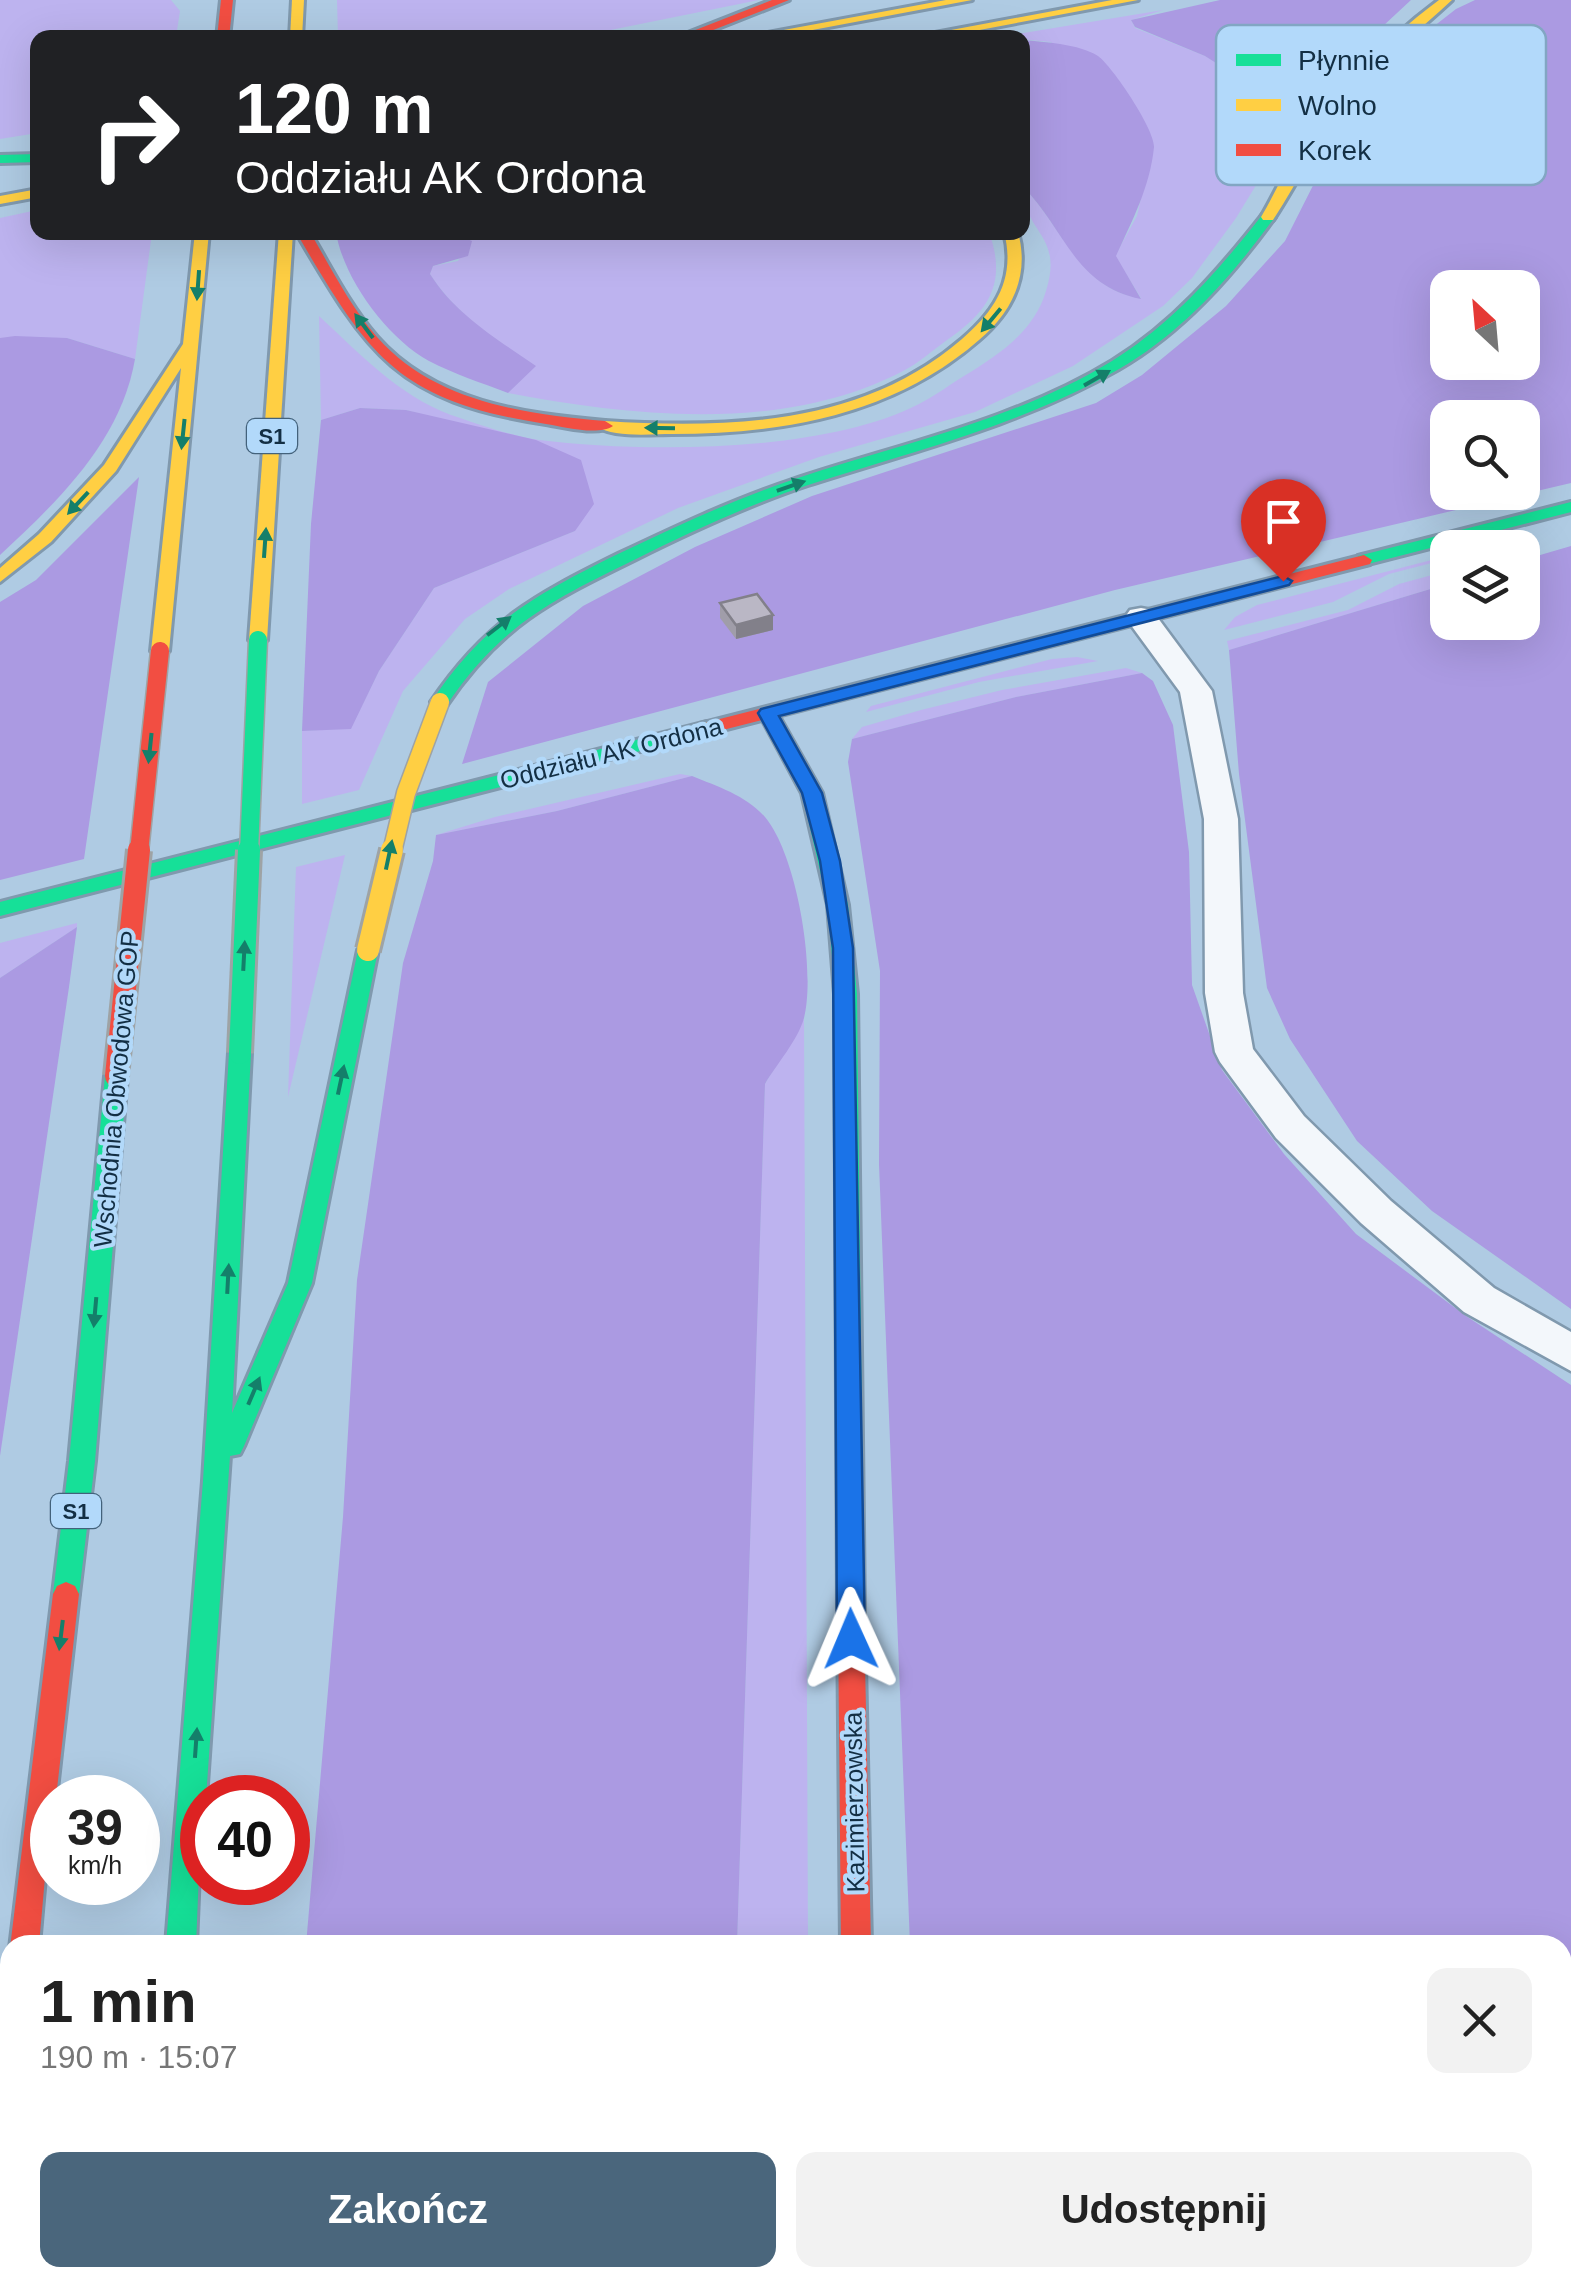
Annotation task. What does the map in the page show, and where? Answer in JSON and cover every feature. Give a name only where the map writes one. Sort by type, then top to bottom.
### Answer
[{"type":"main road","points":[[200,0],[222,30]]},
{"type":"main road","points":[[224,30],[227,0]]},
{"type":"main road","points":[[296,30],[298,0]]},
{"type":"main road","points":[[702,30],[783,0]]},
{"type":"main road","points":[[792,30],[966,0]]},
{"type":"main road","points":[[963,30],[1132,0]]},
{"type":"main road","points":[[1413,25],[1446,0]]},
{"type":"main road","points":[[0,163],[30,159]]},
{"type":"main road","points":[[216,1481],[300,1283],[393,834],[425,733],[462,664],[479,643],[502,622],[544,596],[739,504],[1046,404],[1118,367],[1158,340],[1208,290],[1271,214],[1286,185]]},
{"type":"main road","points":[[0,200],[30,194]]},
{"type":"main road","name":"Wschodnia Obwodowa GOP","points":[[25,1935],[82,1461],[116,1076],[201,240]]},
{"type":"main road","name":"S1","points":[[182,1935],[216,1481],[258,640],[285,240]]},
{"type":"main road","points":[[307,240],[362,328],[399,366],[443,391],[509,411],[576,423],[712,429],[779,423],[836,411],[878,398],[924,376],[980,333],[1000,310],[1016,282],[1019,250],[1014,240]]},
{"type":"main road","points":[[0,577],[44,538],[110,468],[194,337]]},
{"type":"main road","name":"Oddziału AK Ordona","points":[[0,909],[1571,507]]},
{"type":"main road","name":"Kazimierzowska","points":[[768,713],[812,793],[830,861],[843,948],[856,1935]]},
{"type":"lane","points":[[1141,617],[1196,691],[1214,774],[1221,820],[1224,993],[1234,1052],[1290,1127],[1376,1212],[1480,1300],[1571,1353]]},
{"type":"shaded area","points":[[0,0],[171,0],[180,11],[177,30],[30,30],[30,134],[0,139]]},
{"type":"shaded area","points":[[337,0],[759,0],[611,30],[338,30]]},
{"type":"shaded area","points":[[1220,0],[1411,0],[1384,25],[1216,25],[1216,63],[1135,27],[1131,20]]},
{"type":"shaded area","points":[[1475,0],[1571,0],[1571,483],[1540,490],[1540,400],[1430,400],[1430,510],[1456,510],[1115,590],[462,764],[488,682],[583,606],[695,547],[812,496],[1096,403],[1142,375],[1226,306],[1285,241],[1313,185],[1546,185],[1546,25],[1436,25]]},
{"type":"shaded area","points":[[1163,10],[1131,20],[1135,28],[1216,63],[1216,185],[1256,185],[1192,278],[1163,306],[1073,366],[975,412],[819,457],[678,508],[509,589],[465,619],[403,691],[359,790],[302,804],[302,731],[351,728],[379,671],[434,588],[575,531],[464,426],[406,410],[360,408],[321,420],[319,316],[381,372],[432,407],[528,438],[629,447],[733,445],[834,432],[880,420],[925,401],[989,360],[1033,319],[1046,291],[1050,257],[1030,217],[1030,195],[1087,270],[1120,293],[1141,298],[1115,256],[1137,216],[1144,185],[1051,42],[1030,40],[1030,32]]},
{"type":"shaded area","points":[[1030,41],[1072,46],[1098,56],[1123,85],[1148,127],[1154,147],[1149,176],[1116,256],[1141,299],[1100,282],[1072,253],[1030,195]]},
{"type":"shaded area","points":[[30,212],[30,240],[151,240],[135,359],[67,338],[0,338],[0,218]]},
{"type":"shaded area","points":[[338,240],[472,241],[468,256],[433,266],[430,274],[465,314],[536,366],[508,393],[429,361],[383,323],[358,288]]},
{"type":"shaded area","points":[[991,240],[996,266],[991,294],[962,329],[909,368],[857,391],[759,412],[657,413],[508,393],[535,366],[464,314],[430,274],[433,266],[458,261],[471,241]]},
{"type":"shaded area","points":[[0,338],[67,338],[135,359],[116,417],[84,468],[0,555]]},
{"type":"shaded area","points":[[360,408],[406,410],[536,440],[581,460],[594,504],[575,531],[434,588],[379,671],[351,729],[302,731],[311,524],[321,420]]},
{"type":"shaded area","points":[[139,477],[84,859],[0,880],[0,602],[36,580]]},
{"type":"shaded area","points":[[1571,546],[1571,1309],[1432,1211],[1357,1141],[1290,1039],[1267,988],[1239,774],[1229,650],[1430,589],[1430,640],[1540,640],[1540,555]]},
{"type":"shaded area","points":[[1430,560],[1389,574],[1333,602],[1224,630],[1235,617],[1257,605]]},
{"type":"shaded area","points":[[1430,576],[1430,589],[1229,650],[1227,641],[1348,610],[1399,584]]},
{"type":"shaded area","points":[[1077,657],[1098,661],[979,682],[866,712],[871,706],[1052,659]]},
{"type":"shaded area","points":[[1126,668],[1142,673],[1016,697],[852,739],[862,727],[921,710],[1002,690]]},
{"type":"shaded area","points":[[1142,673],[1153,681],[1173,725],[1189,852],[1192,985],[1222,1070],[1284,1154],[1356,1234],[1466,1316],[1571,1385],[1571,1935],[910,1935],[879,1164],[880,971],[848,762],[852,739],[1016,697]]},
{"type":"shaded area","points":[[680,774],[692,776],[557,811],[436,835],[495,817]]},
{"type":"shaded area","points":[[692,776],[731,792],[765,817],[795,885],[807,972],[804,1018],[765,1084],[737,1935],[307,1935],[343,1517],[357,1280],[403,963],[433,861],[436,835],[557,811]]},
{"type":"shaded area","points":[[345,855],[288,1097],[296,867]]},
{"type":"shaded area","points":[[77,923],[77,927],[0,978],[0,943]]},
{"type":"shaded area","points":[[77,927],[69,987],[0,1456],[0,978]]},
{"type":"shaded area","points":[[804,1019],[808,1935],[737,1935],[765,1084]]},
{"type":"building","points":[[757,594],[773,615],[736,625],[720,603]]},
{"type":"traffic: fast","points":[[0,159],[30,158]]},
{"type":"traffic: fast","points":[[440,702],[497,632],[540,601],[591,574],[754,499],[1001,419],[1061,394],[1117,364],[1170,326],[1221,278],[1268,217]]},
{"type":"traffic: fast","points":[[1364,560],[1571,507]]},
{"type":"traffic: fast","points":[[240,1053],[258,640]]},
{"type":"traffic: fast","points":[[768,713],[812,793],[838,905],[846,994],[851,1616]]},
{"type":"traffic: fast","points":[[0,909],[707,728]]},
{"type":"traffic: fast","points":[[231,1446],[300,1283],[368,950]]},
{"type":"traffic: fast","points":[[182,1935],[216,1481],[240,1053]]},
{"type":"traffic: fast","points":[[66,1594],[82,1461],[116,1076]]},
{"type":"traffic: slow","points":[[296,30],[298,0]]},
{"type":"traffic: slow","points":[[792,30],[966,0]]},
{"type":"traffic: slow","points":[[960,30],[1132,0]]},
{"type":"traffic: slow","points":[[1413,25],[1446,0]]},
{"type":"traffic: slow","points":[[1268,217],[1285,185]]},
{"type":"traffic: slow","points":[[0,200],[30,194]]},
{"type":"traffic: slow","points":[[160,651],[201,240]]},
{"type":"traffic: slow","points":[[258,640],[285,240]]},
{"type":"traffic: slow","points":[[605,426],[756,426],[857,405],[903,387],[946,361],[984,328],[1001,307],[1015,272],[1013,240]]},
{"type":"traffic: slow","points":[[0,577],[45,538],[110,468],[186,348]]},
{"type":"traffic: slow","points":[[368,950],[406,793],[440,702]]},
{"type":"traffic: jam","points":[[224,30],[227,0]]},
{"type":"traffic: jam","points":[[702,30],[783,0]]},
{"type":"traffic: jam","points":[[308,240],[360,326],[406,371],[431,386],[488,408],[605,426]]},
{"type":"traffic: jam","points":[[707,728],[1364,560]]},
{"type":"traffic: jam","points":[[116,1076],[160,651]]},
{"type":"traffic: jam","points":[[25,1935],[66,1594]]},
{"type":"traffic: jam","points":[[851,1616],[856,1935]]},
{"type":"route","points":[[851,1639],[843,948],[830,861],[812,793],[768,713],[1283,581]]}]
